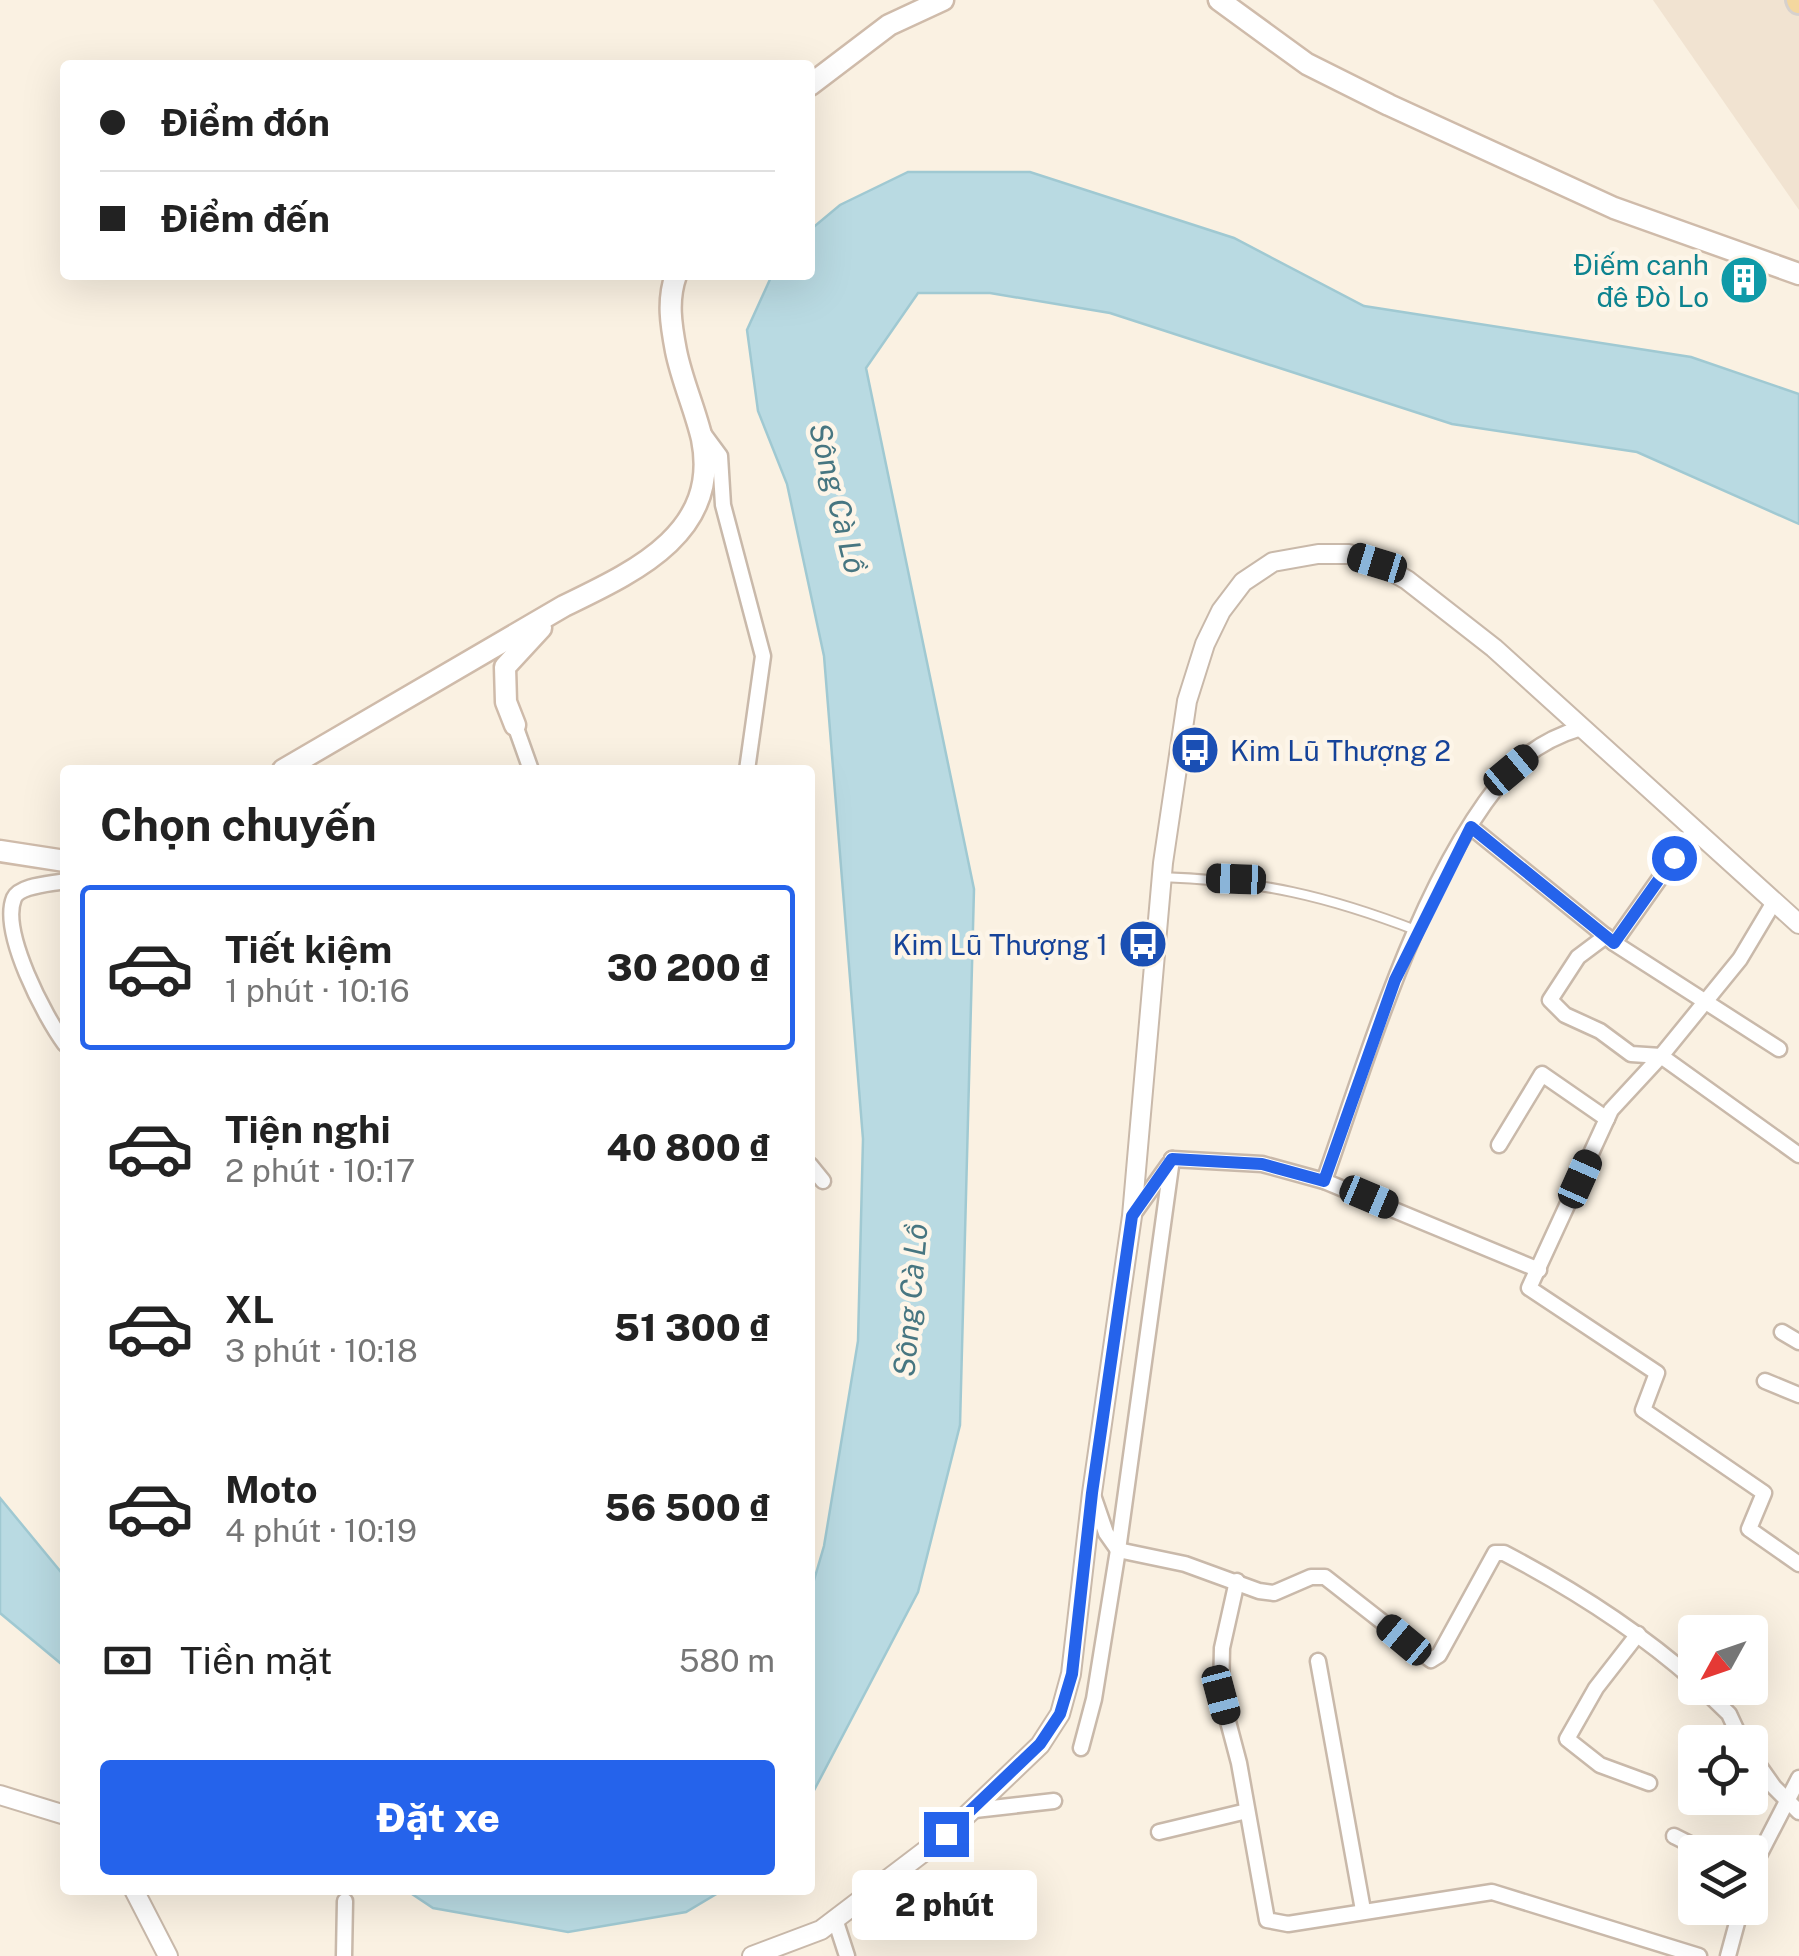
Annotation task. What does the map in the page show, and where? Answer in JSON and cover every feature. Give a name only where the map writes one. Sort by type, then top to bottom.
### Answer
[{"type":"main road","points":[[815,81],[888,26],[943,0]]},
{"type":"main road","points":[[1219,0],[1307,64],[1389,105],[1614,208],[1799,274]]},
{"type":"main road","points":[[293,765],[564,606],[609,584],[664,549],[690,522],[706,474],[698,425],[678,363],[670,316],[675,280]]},
{"type":"main road","points":[[515,725],[506,702],[505,667],[564,606]]},
{"type":"main road","points":[[0,850],[60,860]]},
{"type":"street","points":[[698,425],[720,456],[723,504],[763,656],[748,765]]},
{"type":"street","points":[[752,1956],[821,1930],[976,1810],[1040,1744],[1060,1714],[1072,1674],[1092,1493],[1132,1216],[1162,877],[1187,701],[1221,611],[1243,582],[1272,562],[1333,554],[1377,563],[1407,580],[1494,648],[1799,924]]},
{"type":"street","points":[[515,725],[529,765]]},
{"type":"street","points":[[1324,1181],[1395,980],[1471,827],[1511,770],[1546,740],[1581,728]]},
{"type":"street","points":[[1471,827],[1610,940],[1702,1003],[1779,1049]]},
{"type":"street","points":[[1694,830],[1610,940],[1578,957],[1550,1000],[1565,1015],[1600,1031],[1631,1054],[1661,1056],[1799,1156]]},
{"type":"street","points":[[60,882],[20,891],[13,899],[12,916],[32,993],[60,1036]]},
{"type":"street","points":[[1774,902],[1740,959],[1607,1118],[1529,1288],[1657,1373],[1643,1410],[1764,1493],[1749,1529],[1799,1564]]},
{"type":"street","points":[[1499,1145],[1542,1074],[1607,1118]]},
{"type":"street","points":[[1132,1216],[1172,1159]]},
{"type":"street","points":[[1172,1159],[1262,1164],[1324,1181],[1540,1270]]},
{"type":"street","points":[[1081,1748],[1094,1699],[1118,1550],[1172,1159]]},
{"type":"street","points":[[815,1172],[823,1181]]},
{"type":"street","points":[[1782,1332],[1799,1342]]},
{"type":"street","points":[[1765,1381],[1799,1394]]},
{"type":"street","points":[[1092,1493],[1106,1533],[1118,1550],[1185,1564],[1274,1593],[1318,1576],[1333,1580],[1431,1660],[1439,1655],[1498,1552],[1596,1604],[1678,1667]]},
{"type":"street","points":[[1237,1581],[1222,1648],[1221,1695],[1240,1763],[1268,1920],[1288,1924],[1492,1892],[1699,1956]]},
{"type":"street","points":[[1638,1634],[1596,1688],[1567,1739],[1600,1765],[1650,1783]]},
{"type":"street","points":[[1318,1661],[1362,1910]]},
{"type":"street","points":[[1720,1705],[1734,1725]]},
{"type":"street","points":[[1768,1775],[1793,1806]]},
{"type":"street","points":[[1768,1845],[1793,1806],[1799,1778]]},
{"type":"street","points":[[0,1795],[60,1813]]},
{"type":"street","points":[[976,1810],[1054,1801]]},
{"type":"street","points":[[1159,1832],[1247,1811]]},
{"type":"street","points":[[1674,1836],[1678,1838]]},
{"type":"street","points":[[137,1895],[168,1956]]},
{"type":"street","points":[[344,1956],[345,1901]]},
{"type":"street","points":[[835,1919],[847,1956]]},
{"type":"street","points":[[1728,1956],[1736,1925]]},
{"type":"lane","points":[[1162,877],[1236,879],[1342,902],[1418,931]]},
{"type":"shaded area","points":[[1653,0],[1799,0],[1799,210]]},
{"type":"water","name":"Sông Cà Lồ","points":[[908,172],[1030,172],[1234,238],[1364,306],[1691,357],[1799,394],[1799,524],[1637,452],[1452,424],[1110,313],[990,293],[918,293],[866,368],[974,889],[960,1425],[918,1592],[815,1788],[815,1577],[824,1546],[858,1341],[863,1139],[824,656],[787,484],[758,411],[747,330],[770,280],[815,280],[815,226],[840,205]]},
{"type":"water","points":[[0,1498],[60,1571],[60,1663],[0,1613]]},
{"type":"water","points":[[414,1895],[715,1895],[686,1912],[568,1932],[433,1908]]},
{"type":"place","name":"Điếm canh đê Đò Lo","points":[[1744,280]]},
{"type":"place","name":"Kim Lũ Thượng 2","points":[[1195,750]]},
{"type":"place","name":"Kim Lũ Thượng 1","points":[[1143,944]]},
{"type":"route","points":[[946,1834],[976,1810],[1040,1744],[1060,1714],[1072,1674],[1092,1493],[1132,1216],[1172,1159],[1262,1164],[1324,1181],[1395,980],[1471,827],[1614,943],[1674,858]]}]
